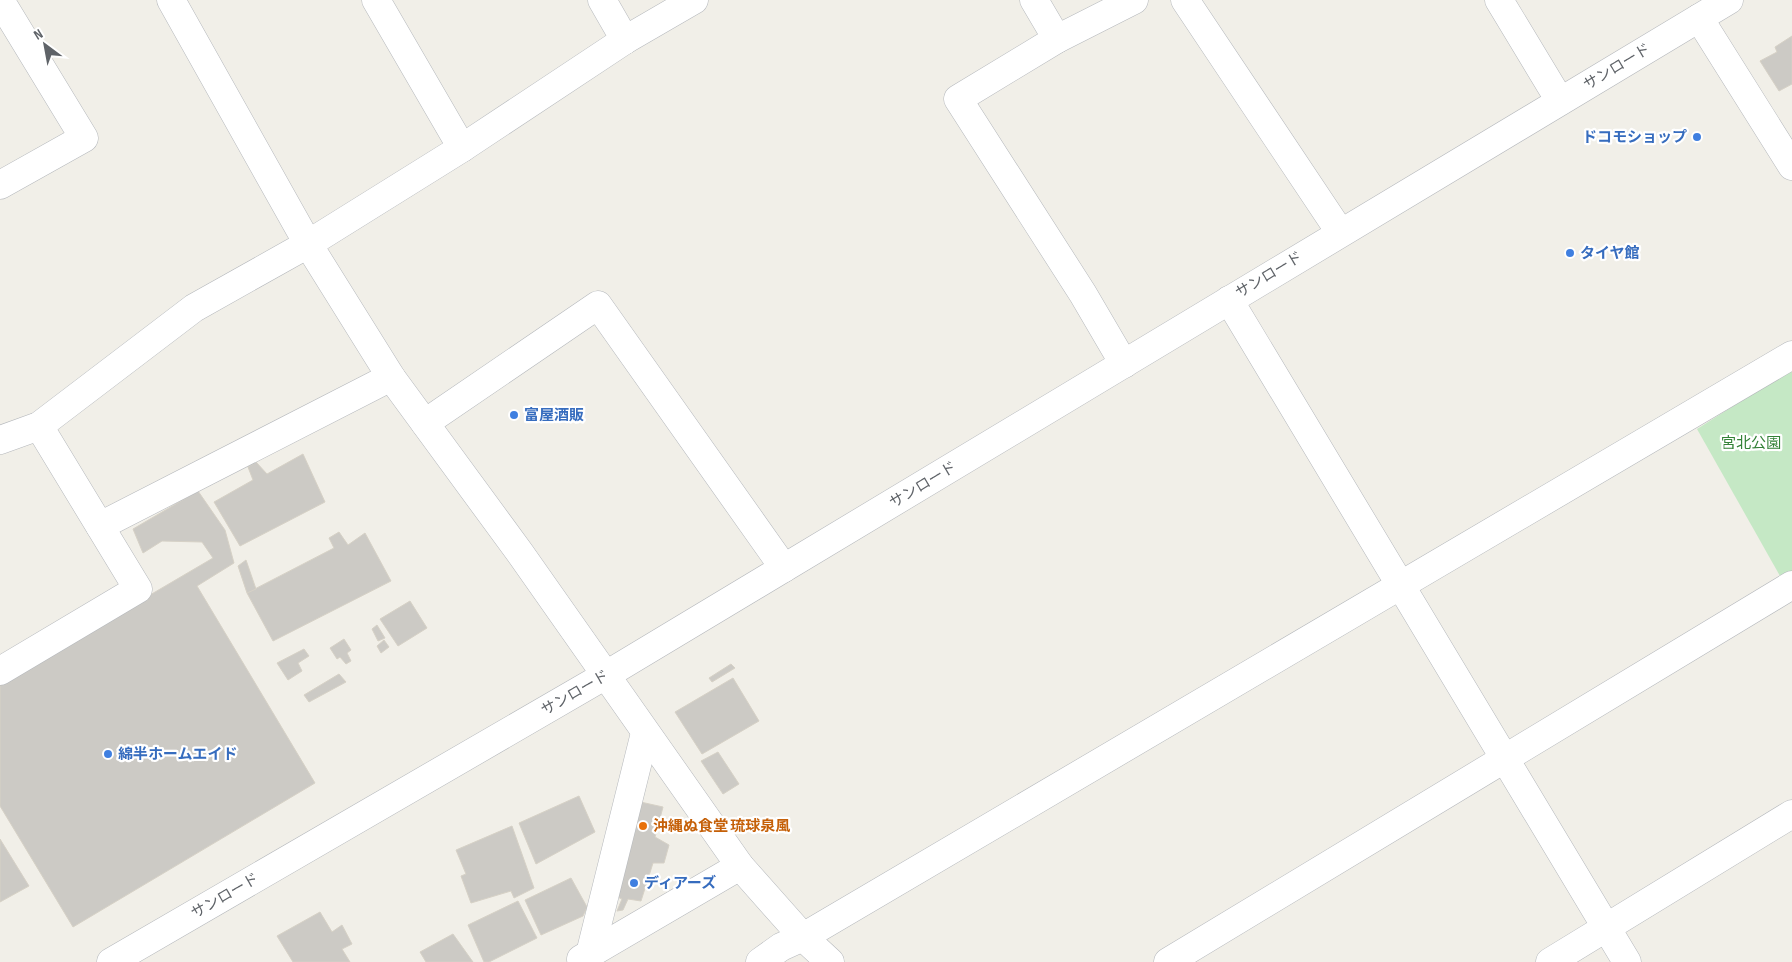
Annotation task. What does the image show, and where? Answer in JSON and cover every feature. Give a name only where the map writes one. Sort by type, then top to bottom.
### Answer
[{"type":"street","points":[[0,0],[84,138],[0,185]]},
{"type":"street","points":[[171,0],[308,244],[391,377],[520,553],[740,866],[803,937],[830,962]]},
{"type":"street","points":[[376,0],[462,148]]},
{"type":"street","points":[[602,0],[625,40]]},
{"type":"street","points":[[0,440],[39,426],[194,308],[308,244],[462,148],[625,40],[694,0]]},
{"type":"street","points":[[1034,0],[1057,39]]},
{"type":"street","points":[[1124,364],[1083,294],[958,99],[1057,39],[1134,0]]},
{"type":"street","points":[[1185,0],[1340,232]]},
{"type":"street","points":[[1499,0],[1560,101]]},
{"type":"street","name":"サンロード","points":[[111,962],[606,675],[1340,232],[1729,0]]},
{"type":"street","points":[[1699,18],[1792,166]]},
{"type":"street","points":[[1229,300],[1627,962]]},
{"type":"street","points":[[424,423],[598,305],[784,568]]},
{"type":"street","points":[[760,962],[1792,355]]},
{"type":"street","points":[[100,526],[391,377]]},
{"type":"street","points":[[0,670],[138,589],[39,426]]},
{"type":"street","points":[[1168,962],[1792,586]]},
{"type":"street","points":[[584,959],[645,733]]},
{"type":"street","points":[[1550,962],[1792,814]]},
{"type":"street","points":[[584,959],[740,866]]},
{"type":"green space","name":"宮北公園","points":[[1792,369],[1792,578],[1784,583],[1697,429]]},
{"type":"building","points":[[1792,36],[1792,84],[1779,91],[1760,61],[1777,52],[1775,47]]},
{"type":"building","points":[[303,454],[325,502],[240,546],[214,502],[253,480],[248,467],[256,462],[267,474]]},
{"type":"building","points":[[198,491],[225,530],[234,563],[197,586],[315,783],[73,927],[0,806],[0,683],[213,558],[202,542],[162,541],[143,553],[133,529]]},
{"type":"building","points":[[339,532],[348,545],[365,533],[391,581],[273,641],[247,593],[334,548],[329,538]]},
{"type":"building","points":[[246,560],[256,589],[247,593],[238,566]]},
{"type":"building","points":[[410,601],[427,628],[398,646],[380,619]]},
{"type":"building","points":[[377,625],[385,638],[378,641],[372,629]]},
{"type":"building","points":[[344,639],[351,650],[347,653],[351,661],[346,664],[340,657],[337,659],[330,648]]},
{"type":"building","points":[[384,640],[389,647],[381,653],[377,646]]},
{"type":"building","points":[[304,649],[309,656],[298,663],[302,671],[288,680],[277,663]]},
{"type":"building","points":[[731,664],[735,668],[712,682],[709,678]]},
{"type":"building","points":[[339,674],[346,682],[309,702],[304,695]]},
{"type":"building","points":[[733,678],[759,721],[702,754],[675,712]]},
{"type":"building","points":[[718,752],[739,784],[723,794],[701,761]]},
{"type":"building","points":[[579,796],[595,832],[536,864],[519,823]]},
{"type":"building","points":[[636,801],[663,807],[655,837],[669,845],[664,863],[653,863],[641,901],[628,899],[623,910],[617,911],[622,899],[615,896]]},
{"type":"building","points":[[512,826],[534,888],[514,898],[511,891],[471,903],[461,876],[466,874],[456,850]]},
{"type":"building","points":[[0,839],[29,886],[0,902]]},
{"type":"building","points":[[571,878],[587,907],[583,916],[541,935],[525,900]]},
{"type":"building","points":[[518,901],[537,938],[489,962],[484,962],[468,925]]},
{"type":"building","points":[[320,912],[332,932],[342,925],[352,944],[342,949],[350,962],[293,962],[277,936]]},
{"type":"building","points":[[453,934],[473,962],[426,962],[420,952]]},
{"type":"place","name":"ドコモショップ","points":[[1697,137]]},
{"type":"place","name":"タイヤ館","points":[[1570,253]]},
{"type":"place","name":"富屋酒販","points":[[514,415]]},
{"type":"place","name":"綿半ホームエイド","points":[[108,754]]},
{"type":"place","name":"沖縄ぬ食堂 琉球泉風","points":[[643,826]]},
{"type":"place","name":"ディアーズ","points":[[634,883]]}]
